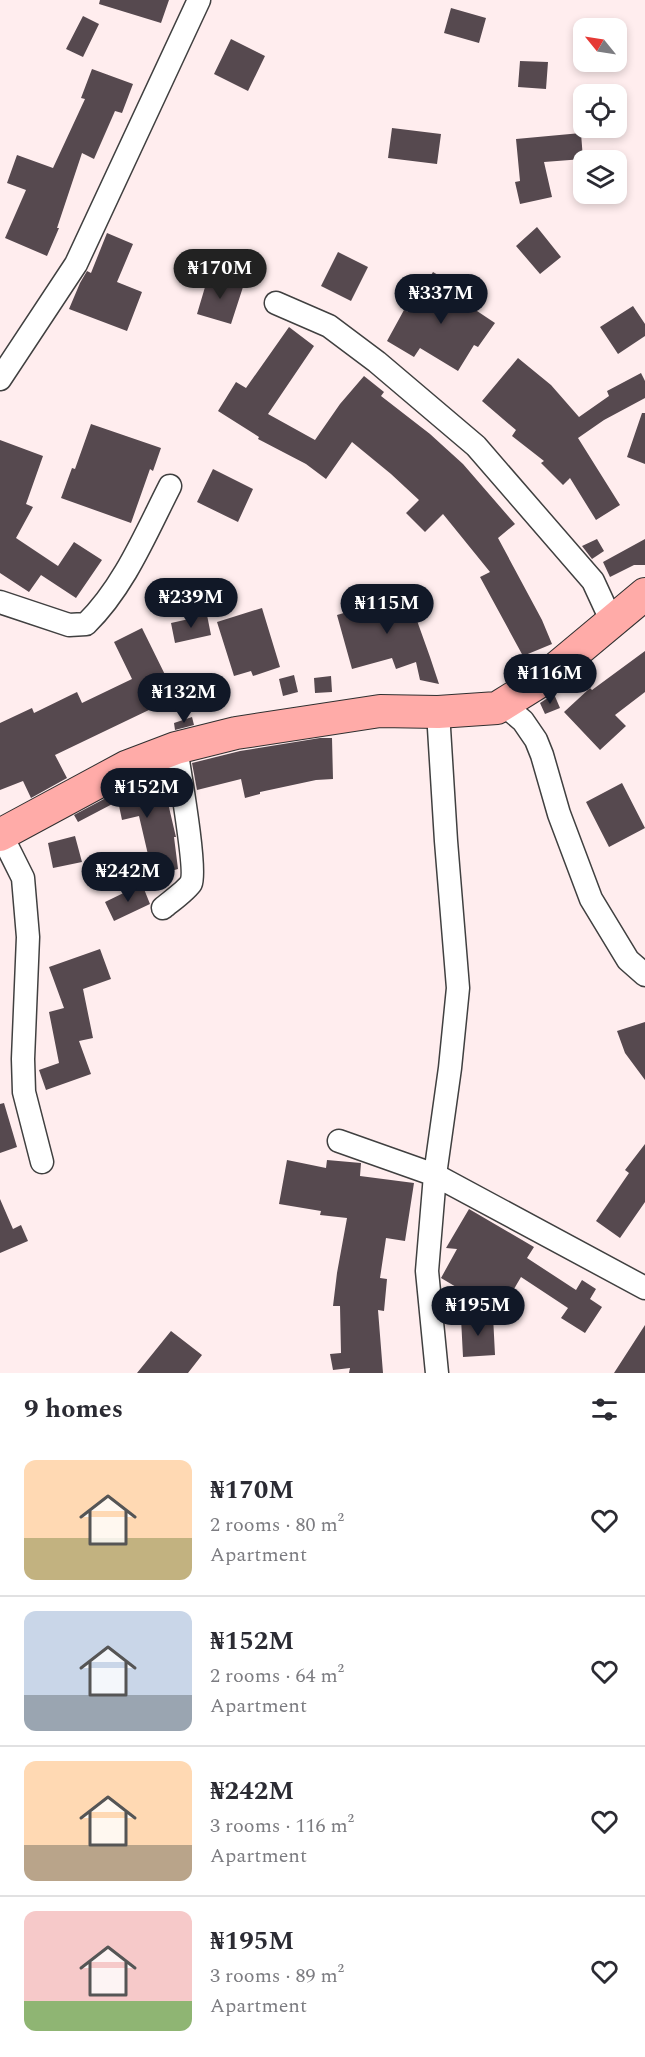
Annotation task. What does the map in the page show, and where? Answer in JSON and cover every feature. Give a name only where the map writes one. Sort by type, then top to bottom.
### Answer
[{"type":"street","points":[[0,379],[76,264],[199,0]]},
{"type":"street","points":[[276,303],[329,326],[377,362],[476,446],[593,581],[611,620]]},
{"type":"street","points":[[0,602],[69,625],[86,624],[114,592],[170,486]]},
{"type":"street","points":[[497,708],[542,680],[611,620],[645,594]]},
{"type":"street","points":[[42,1162],[24,1092],[27,937],[23,878],[1,834],[126,767],[176,748],[236,733],[380,711],[438,712],[497,708],[510,710],[523,722],[536,740],[559,814],[591,899],[628,960],[645,975]]},
{"type":"street","points":[[437,1373],[427,1271],[435,1175],[450,1068],[458,988],[438,712]]},
{"type":"street","points":[[163,908],[191,884],[193,876],[176,748]]},
{"type":"street","points":[[339,1141],[435,1175],[645,1288]]},
{"type":"building","points":[[100,0],[169,0],[161,23],[99,4]]},
{"type":"building","points":[[451,8],[486,18],[479,43],[444,33]]},
{"type":"building","points":[[83,16],[99,24],[83,57],[66,49]]},
{"type":"building","points":[[231,39],[265,56],[248,91],[214,74]]},
{"type":"building","points":[[520,61],[548,62],[546,89],[518,87]]},
{"type":"building","points":[[92,69],[133,84],[122,113],[115,111],[94,159],[82,153],[57,228],[59,228],[47,256],[5,238],[26,190],[7,183],[17,155],[53,168],[85,99],[81,98]]},
{"type":"building","points":[[392,128],[441,134],[437,164],[388,158]]},
{"type":"building","points":[[573,134],[573,138],[581,138],[582,150],[573,150],[573,160],[544,162],[552,197],[520,204],[515,182],[520,181],[516,139]]},
{"type":"building","points":[[537,227],[561,257],[540,274],[516,246]]},
{"type":"building","points":[[107,233],[133,244],[117,282],[142,292],[127,331],[69,309],[87,271],[91,273]]},
{"type":"building","points":[[338,252],[368,267],[351,301],[321,286]]},
{"type":"building","points":[[433,272],[461,289],[456,297],[495,323],[478,347],[474,345],[458,371],[420,348],[414,357],[387,341],[404,310],[408,312]]},
{"type":"building","points":[[208,277],[243,287],[231,324],[197,314]]},
{"type":"building","points":[[633,306],[645,324],[645,336],[618,354],[600,327]]},
{"type":"building","points":[[289,327],[314,346],[268,414],[315,440],[340,404],[364,376],[384,392],[381,396],[430,434],[463,464],[515,524],[498,538],[542,620],[552,644],[523,656],[480,577],[490,572],[443,514],[425,532],[406,513],[419,500],[352,442],[326,479],[306,464],[258,439],[259,437],[218,411],[236,382],[246,388]]},
{"type":"building","points":[[518,358],[551,385],[579,417],[609,396],[607,391],[641,373],[645,381],[645,398],[604,420],[578,438],[620,505],[596,520],[570,478],[563,485],[541,463],[544,461],[512,436],[516,430],[482,401]]},
{"type":"building","points":[[642,413],[645,413],[645,464],[627,457]]},
{"type":"building","points":[[91,424],[161,448],[153,471],[150,469],[131,523],[61,498],[72,468],[75,469]]},
{"type":"building","points":[[0,440],[43,456],[26,504],[33,507],[16,538],[58,566],[74,542],[102,560],[76,598],[41,575],[29,592],[0,573]]},
{"type":"building","points":[[213,469],[253,489],[238,522],[197,502]]},
{"type":"building","points":[[597,539],[604,551],[592,559],[582,546]]},
{"type":"building","points":[[645,539],[645,565],[634,565],[610,577],[603,562]]},
{"type":"building","points":[[405,587],[439,684],[420,680],[416,662],[396,669],[392,658],[352,669],[337,615],[374,604],[372,599]]},
{"type":"building","points":[[262,608],[280,667],[253,676],[251,671],[234,676],[217,622]]},
{"type":"building","points":[[207,615],[211,635],[175,643],[171,623]]},
{"type":"building","points":[[142,628],[176,697],[55,755],[67,778],[31,798],[23,781],[0,790],[0,723],[32,708],[34,713],[77,692],[82,703],[132,679],[114,642]]},
{"type":"building","points":[[645,651],[645,692],[615,715],[626,726],[600,750],[564,712],[590,688],[592,690]]},
{"type":"building","points":[[294,675],[298,692],[283,696],[279,679]]},
{"type":"building","points":[[331,676],[332,692],[315,693],[314,678]]},
{"type":"building","points":[[554,694],[560,708],[545,714],[540,703]]},
{"type":"building","points":[[192,717],[194,725],[175,730],[174,723]]},
{"type":"building","points":[[332,738],[333,779],[316,780],[260,792],[260,794],[245,798],[241,779],[197,790],[192,763],[240,751]]},
{"type":"building","points":[[166,771],[168,784],[164,786],[176,837],[174,837],[178,869],[153,876],[139,816],[122,820],[118,801],[78,822],[74,815],[134,783]]},
{"type":"building","points":[[622,783],[645,828],[609,847],[586,802]]},
{"type":"building","points":[[75,836],[82,862],[53,868],[48,843]]},
{"type":"building","points":[[142,884],[150,904],[114,921],[105,902]]},
{"type":"building","points":[[100,949],[111,979],[83,989],[93,1038],[79,1041],[91,1074],[46,1090],[39,1070],[59,1063],[49,1012],[64,1008],[49,967]]},
{"type":"building","points":[[645,1022],[645,1080],[625,1053],[617,1031]]},
{"type":"building","points":[[4,1103],[17,1147],[0,1153],[0,1104]]},
{"type":"building","points":[[645,1144],[645,1202],[620,1238],[596,1221],[629,1173],[625,1170]]},
{"type":"building","points":[[287,1160],[326,1168],[327,1160],[361,1163],[360,1176],[414,1183],[405,1241],[386,1238],[380,1278],[387,1279],[384,1311],[378,1310],[383,1373],[349,1373],[350,1368],[333,1370],[330,1354],[341,1353],[340,1306],[333,1306],[347,1218],[320,1215],[321,1211],[279,1204]]},
{"type":"building","points":[[0,1199],[13,1229],[21,1225],[28,1241],[0,1253]]},
{"type":"building","points":[[469,1209],[534,1247],[527,1258],[576,1290],[582,1280],[596,1289],[590,1299],[602,1307],[585,1333],[561,1318],[568,1308],[521,1277],[500,1313],[441,1278],[457,1249],[446,1248]]},
{"type":"building","points":[[493,1316],[495,1355],[463,1357],[461,1318]]},
{"type":"building","points":[[645,1325],[645,1373],[614,1373]]},
{"type":"building","points":[[171,1331],[202,1355],[188,1373],[137,1373]]}]
